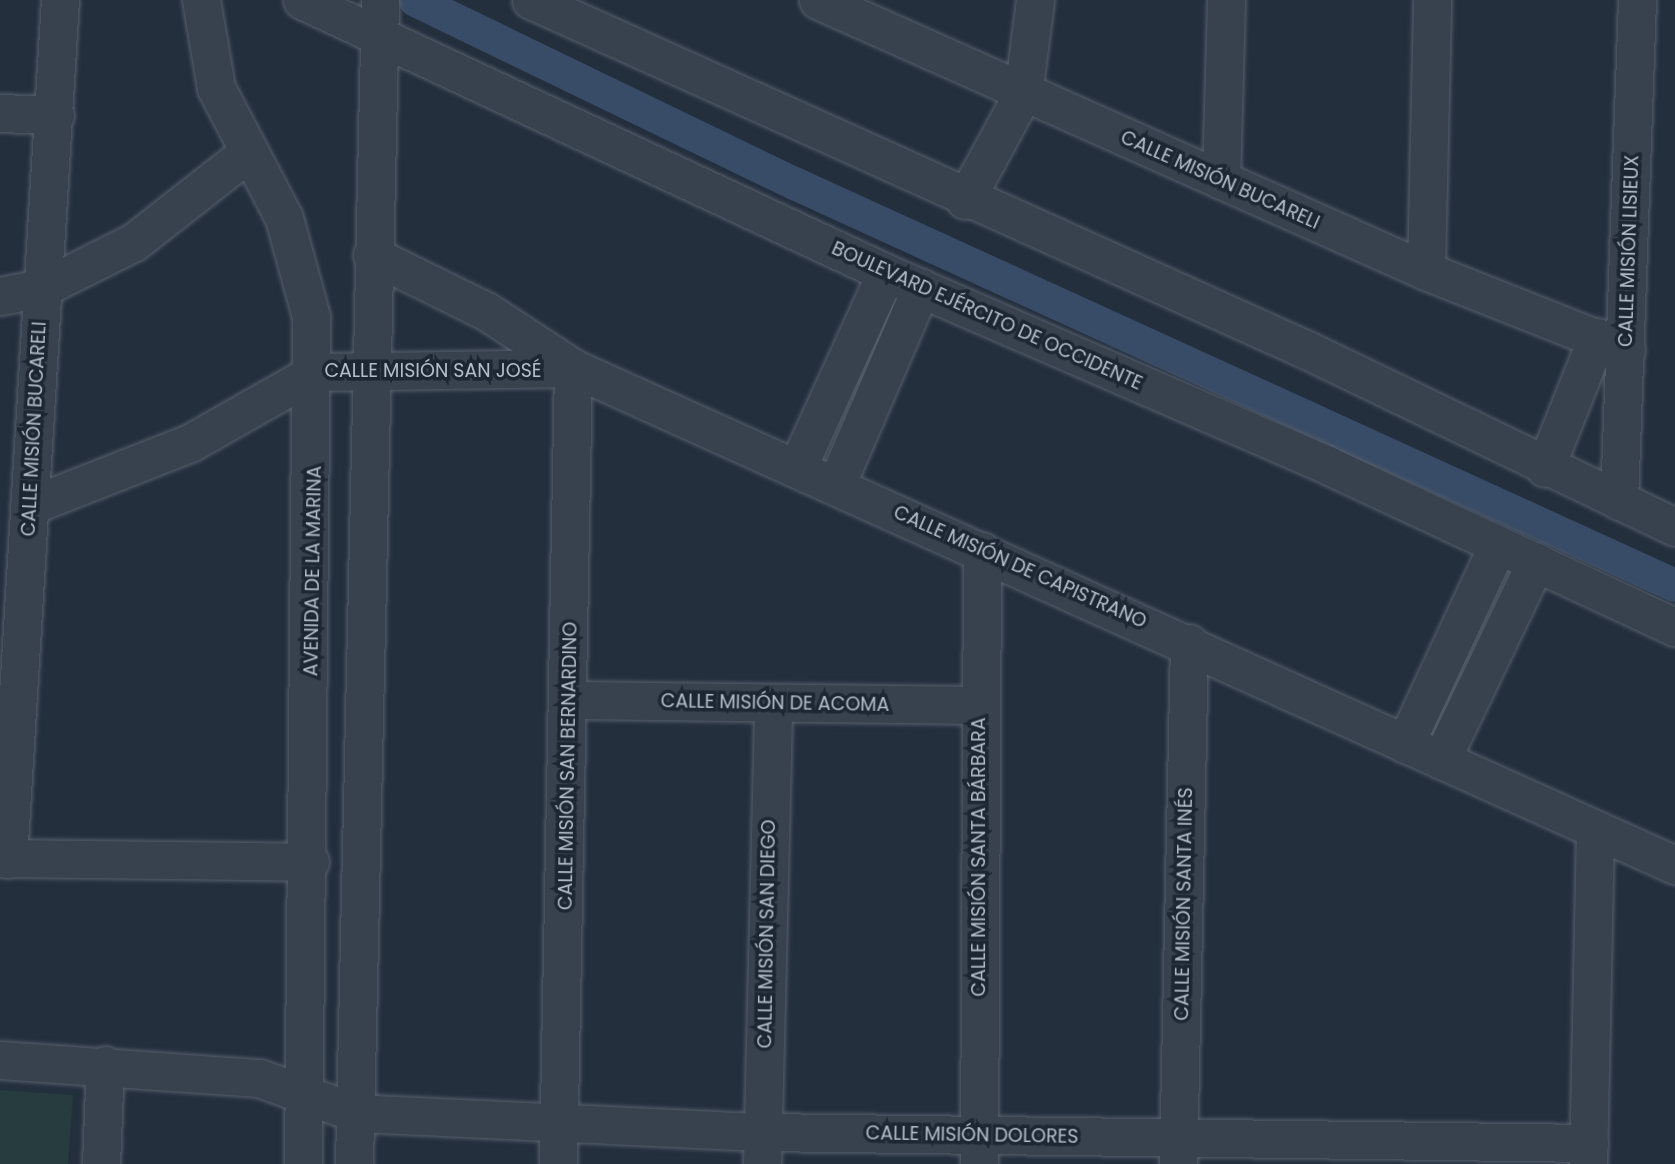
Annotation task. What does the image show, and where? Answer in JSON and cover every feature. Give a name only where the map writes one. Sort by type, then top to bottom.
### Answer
[{"type":"street","name":"CALLE MISIÓN BUCARELI","points":[[4,859],[55,115],[60,0]]},
{"type":"street","name":"AVENIDA DE LA MARINA","points":[[201,0],[216,88],[246,155],[284,218],[302,268],[315,372],[310,862],[303,1164]]},
{"type":"street","name":"BOULEVARD EJÉRCITO DE OCCIDENTE","points":[[302,0],[380,16],[886,273],[1536,562],[1675,627]]},
{"type":"street","points":[[531,0],[965,200],[1307,351],[1545,468],[1675,527]]},
{"type":"street","name":"CALLE MISIÓN BUCARELI","points":[[818,0],[1426,271],[1612,343]]},
{"type":"street","points":[[965,200],[1023,93],[1035,0]]},
{"type":"street","points":[[1221,180],[1226,0]]},
{"type":"street","points":[[1426,271],[1432,0]]},
{"type":"street","name":"CALLE MISIÓN LISIEUX","points":[[1619,501],[1612,343],[1637,0]]},
{"type":"street","points":[[354,1164],[373,371],[372,256],[380,16]]},
{"type":"street","points":[[0,113],[55,115]]},
{"type":"street","points":[[0,296],[43,288],[134,242],[246,155]]},
{"type":"street","name":"CALLE MISIÓN DE CAPISTRANO","points":[[372,256],[486,311],[573,368],[1189,643],[1405,744],[1675,865]]},
{"type":"street","points":[[797,468],[886,273]]},
{"type":"street","points":[[836,485],[921,288]]},
{"type":"street","name":"CALLE MISIÓN LISIEUX","points":[[1545,468],[1612,343]]},
{"type":"street","name":"CALLE MISIÓN SAN JOSÉ","points":[[29,506],[190,443],[315,372],[573,368]]},
{"type":"street","name":"CALLE MISIÓN SAN BERNARDINO","points":[[558,1164],[571,700],[573,368]]},
{"type":"street","points":[[1405,744],[1498,545]]},
{"type":"street","name":"CALLE MISIÓN SANTA BÁRBARA","points":[[980,1149],[978,705],[982,551]]},
{"type":"street","points":[[1441,760],[1536,562]]},
{"type":"street","name":"CALLE MISIÓN SANTA INÉS","points":[[1179,1151],[1189,643]]},
{"type":"street","name":"CALLE MISIÓN DE ACOMA","points":[[571,700],[978,705]]},
{"type":"street","name":"CALLE MISIÓN SAN DIEGO","points":[[762,1148],[773,704]]},
{"type":"street","points":[[1589,1153],[1595,830]]},
{"type":"street","points":[[4,859],[310,862]]},
{"type":"street","points":[[0,1060],[105,1065],[259,1078],[305,1090],[356,1113]]},
{"type":"street","points":[[101,1164],[105,1065]]},
{"type":"street","name":"CALLE MISIÓN DOLORES","points":[[356,1113],[559,1123],[762,1148],[1589,1153]]},
{"type":"green space","points":[[0,1090],[73,1095],[68,1164],[0,1164]]},
{"type":"waterway","points":[[415,0],[794,183],[1675,585]]}]
